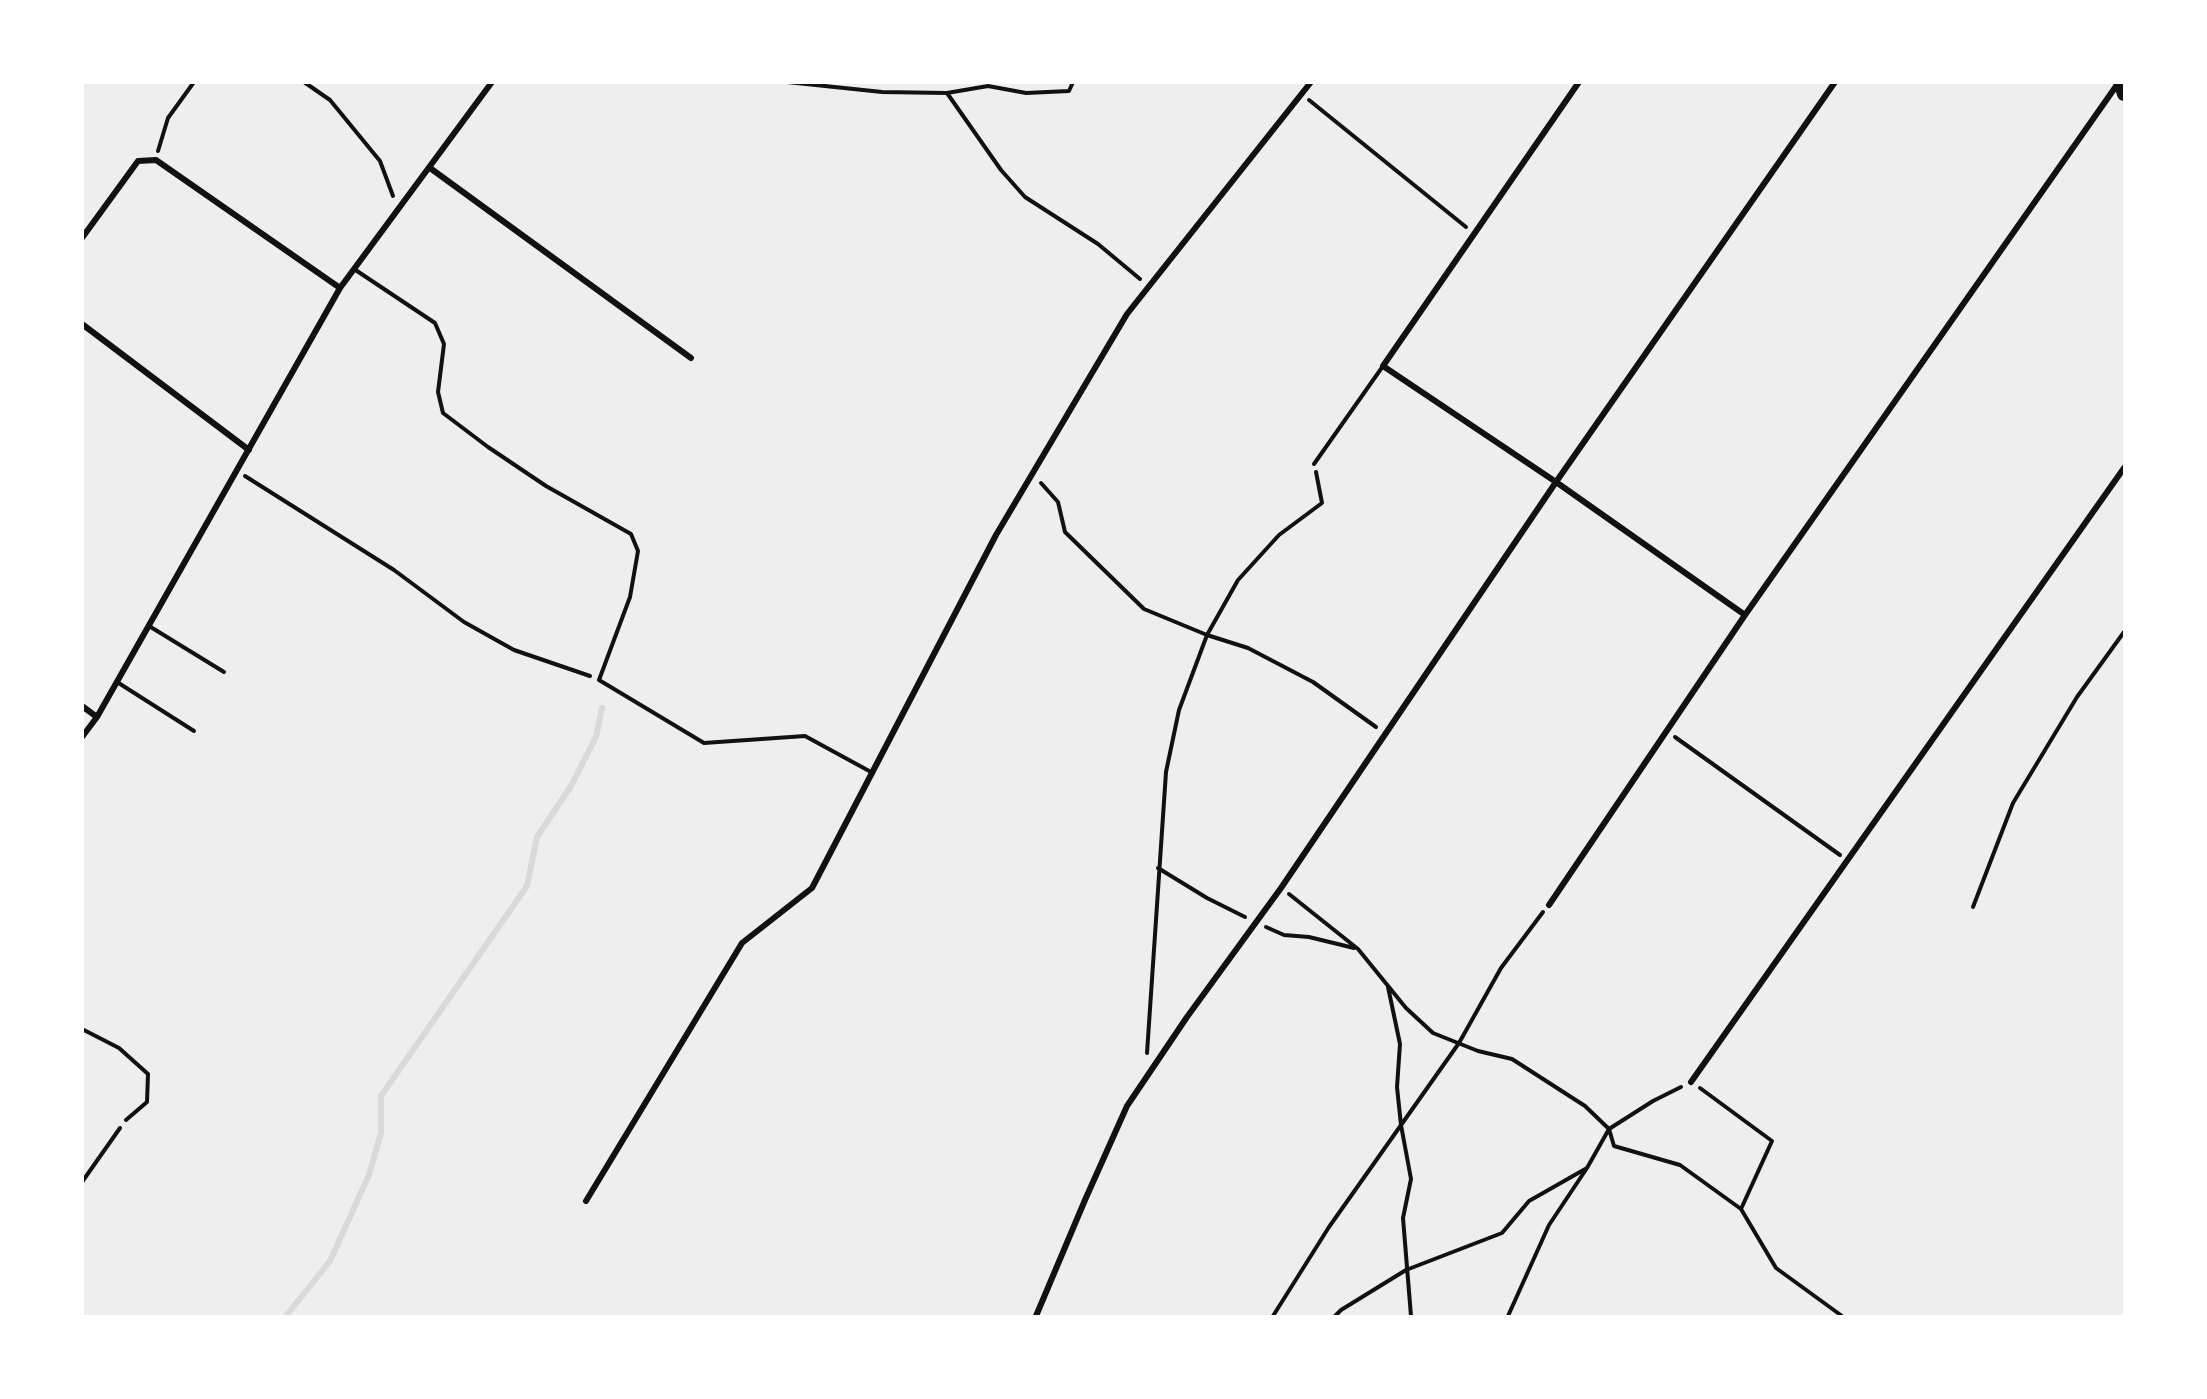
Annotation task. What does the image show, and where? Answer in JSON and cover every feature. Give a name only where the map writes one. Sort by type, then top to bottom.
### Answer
[{"type":"main road","points":[[2120,82],[2124,94]]},
{"type":"street","points":[[82,737],[97,717],[340,288],[492,82]]},
{"type":"street","points":[[586,1202],[742,943],[812,888],[996,534],[1127,314],[1311,82]]},
{"type":"street","points":[[1579,82],[1383,366],[1745,615]]},
{"type":"street","points":[[1036,1317],[1084,1200],[1123,1116],[1144,1081],[1187,1017],[1281,888],[1556,483],[1835,82]]},
{"type":"street","points":[[1549,904],[1745,615],[2120,82]]},
{"type":"street","points":[[82,238],[138,161],[156,160],[340,288]]},
{"type":"street","points":[[430,168],[691,358]]},
{"type":"street","points":[[82,324],[249,450]]},
{"type":"street","points":[[1691,1082],[2124,468]]},
{"type":"street","points":[[82,706],[97,717]]},
{"type":"lane","points":[[354,269],[435,323],[444,344],[438,392],[443,413],[546,486],[631,534],[638,551],[630,597],[599,680],[704,742],[805,736],[871,772]]},
{"type":"lane","points":[[1314,464],[1383,366]]},
{"type":"lane","points":[[149,626],[224,672]]},
{"type":"lane","points":[[1972,907],[2013,803],[2077,697],[2124,632]]},
{"type":"lane","points":[[117,682],[194,731]]},
{"type":"lane","points":[[82,1029],[119,1048],[148,1074],[147,1102],[126,1120]]},
{"type":"path","points":[[156,160],[168,118],[194,82]]},
{"type":"path","points":[[304,82],[330,100],[380,161],[398,211]]},
{"type":"path","points":[[787,82],[882,93],[946,93],[988,86],[1026,93],[1069,92],[1073,82]]},
{"type":"path","points":[[946,93],[1001,170],[1025,197],[1098,244],[1149,286]]},
{"type":"path","points":[[1302,93],[1474,234]]},
{"type":"path","points":[[1144,1081],[1152,1001],[1158,868],[1166,772],[1179,710],[1207,635],[1238,580],[1279,536],[1322,503],[1314,464]]},
{"type":"path","points":[[237,471],[394,570],[464,622],[514,650],[599,680]]},
{"type":"path","points":[[1032,473],[1058,502],[1065,532],[1144,609],[1207,635],[1248,648],[1313,682],[1386,734]]},
{"type":"path","points":[[1666,731],[1848,860]]},
{"type":"path","points":[[1281,888],[1358,949],[1406,1008],[1433,1033],[1478,1051],[1512,1059],[1585,1106],[1609,1129],[1614,1146],[1680,1165],[1741,1209],[1776,1268],[1842,1317]]},
{"type":"path","points":[[1273,1317],[1329,1227],[1459,1043],[1501,968],[1549,904]]},
{"type":"path","points":[[1388,986],[1400,1044],[1397,1087],[1411,1179],[1403,1218],[1411,1317]]},
{"type":"path","points":[[1508,1317],[1550,1225],[1609,1129],[1653,1101],[1691,1082],[1772,1141],[1741,1209]]},
{"type":"path","points":[[82,1182],[126,1120]]},
{"type":"path","points":[[1335,1317],[1341,1310],[1406,1270],[1502,1233],[1529,1201],[1587,1168]]},
{"type":"shaded area","points":[[83,83],[2124,83],[2124,1316],[83,1316]]},
{"type":"waterway","points":[[286,1316],[330,1261],[369,1175],[381,1133],[381,1096],[527,886],[537,837],[571,786],[596,737],[602,708]]}]
